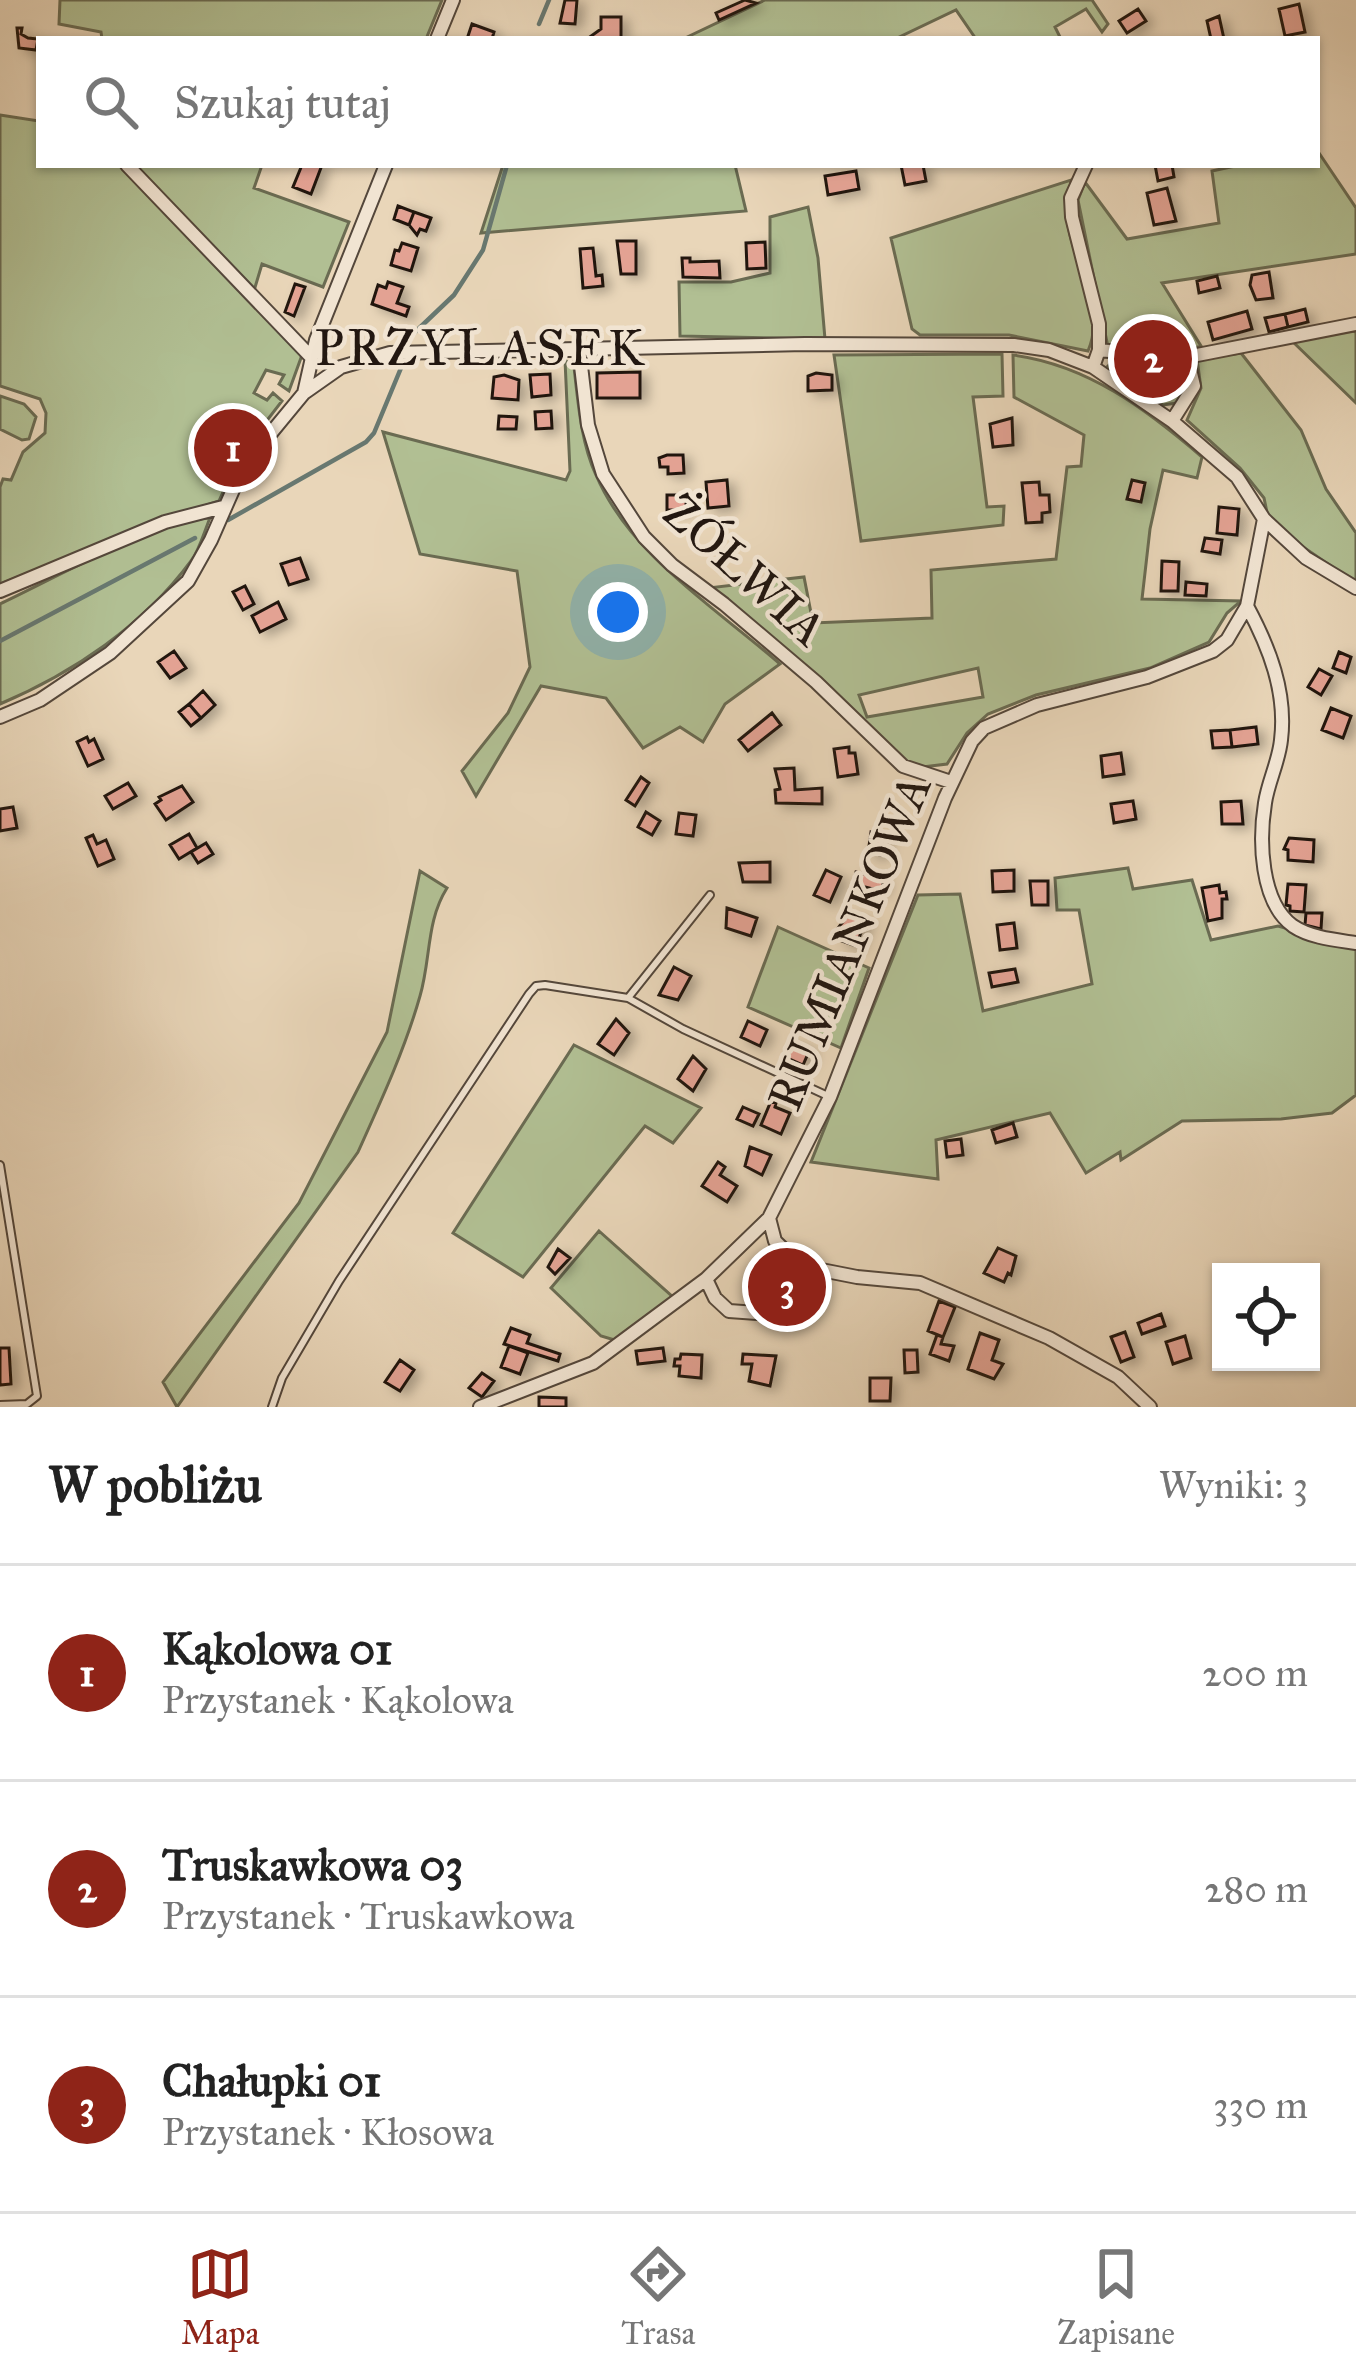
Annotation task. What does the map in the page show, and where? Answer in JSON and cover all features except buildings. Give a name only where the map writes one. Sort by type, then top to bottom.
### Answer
[{"type":"street","points":[[438,36],[453,0]]},
{"type":"street","points":[[130,168],[312,358]]},
{"type":"street","points":[[304,393],[312,358],[385,168]]},
{"type":"street","points":[[1085,168],[1072,197],[1072,218],[1096,306],[1099,350],[1093,367]]},
{"type":"street","points":[[1099,350],[1186,357],[1356,324]]},
{"type":"street","points":[[0,716],[40,700],[140,628],[188,581],[243,467],[304,393],[341,367],[390,353],[1013,345],[1048,350],[1093,367],[1172,421],[1237,477],[1264,519],[1306,558],[1356,588]]},
{"type":"street","name":"ŻÓŁWIA","points":[[579,350],[588,424],[603,474],[644,537],[816,682],[903,766],[951,782]]},
{"type":"street","points":[[1172,421],[1194,386],[1186,357]]},
{"type":"street","points":[[0,591],[165,522],[223,507]]},
{"type":"street","name":"RUMIANKOWA","points":[[480,1407],[593,1363],[706,1279],[769,1218],[830,1097],[965,752],[984,728],[1037,704],[1147,677],[1214,651],[1227,640],[1247,606],[1264,519]]},
{"type":"street","points":[[1247,606],[1275,665],[1279,691],[1281,741],[1262,833],[1269,887],[1291,925],[1356,943]]},
{"type":"street","points":[[706,1279],[718,1303],[729,1312],[757,1312],[771,1297],[780,1249],[769,1218]]},
{"type":"street","points":[[780,1249],[801,1266],[920,1283],[1049,1338],[1118,1377],[1150,1407]]},
{"type":"lane","points":[[628,998],[710,895]]},
{"type":"lane","points":[[272,1407],[282,1378],[318,1313],[536,986],[628,998],[830,1097]]},
{"type":"lane","points":[[0,1165],[37,1396],[27,1404],[0,1405]]},
{"type":"green space","points":[[60,0],[442,0],[427,36],[102,36],[101,32],[59,24]]},
{"type":"green space","points":[[765,0],[1092,0],[1108,24],[1102,32],[1086,9],[1055,27],[1060,36],[974,36],[956,10],[901,36],[689,36]]},
{"type":"green space","points":[[0,115],[36,121],[36,168],[123,168],[302,355],[289,391],[279,384],[284,375],[266,370],[254,393],[267,400],[273,393],[282,401],[238,458],[219,501],[0,584],[0,487],[3,479],[11,480],[23,452],[45,433],[46,413],[40,399],[0,386]]},
{"type":"green space","points":[[1320,154],[1356,208],[1356,254],[1162,283],[1201,346],[1189,350],[1173,345],[1108,347],[1078,200],[1085,182],[1127,239],[1219,223],[1212,171],[1320,168]]},
{"type":"green space","points":[[138,168],[261,168],[254,188],[349,222],[323,287],[262,264],[253,294]]},
{"type":"green space","points":[[502,168],[736,168],[746,211],[481,233]]},
{"type":"green space","points":[[1071,180],[1067,219],[1093,318],[1088,351],[1009,335],[920,335],[912,329],[891,238]]},
{"type":"green space","points":[[808,207],[825,339],[680,336],[679,282],[731,282],[770,273],[770,217]]},
{"type":"green space","points":[[1356,333],[1356,403],[1292,341]]},
{"type":"green space","points":[[1241,353],[1301,430],[1326,489],[1356,533],[1356,583],[1287,536],[1268,517],[1264,498],[1240,468],[1187,420],[1201,388],[1197,359]]},
{"type":"green space","points":[[1002,354],[1003,396],[973,397],[987,507],[1004,506],[1003,525],[861,541],[834,355]]},
{"type":"green space","points":[[1013,355],[1066,368],[1137,406],[1202,457],[1197,478],[1163,470],[1142,599],[1241,601],[1227,613],[1209,642],[1150,668],[1036,695],[988,714],[967,733],[947,764],[914,768],[708,588],[804,577],[813,623],[932,618],[931,570],[1056,559],[1067,467],[1081,466],[1084,435],[1014,397]],"holes":[[[978,668],[983,697],[867,717],[859,695]]]},
{"type":"green space","points":[[1159,359],[1180,364],[1186,373],[1185,396],[1177,403],[1163,405],[1140,389],[1145,380],[1141,377],[1131,383],[1108,366],[1112,362]]},
{"type":"green space","points":[[565,360],[574,367],[591,463],[611,504],[652,555],[780,664],[725,704],[703,742],[680,727],[643,748],[606,698],[541,686],[476,796],[462,771],[508,713],[530,667],[517,571],[420,554],[383,432],[566,480],[570,471]]},
{"type":"green space","points":[[0,396],[24,404],[36,417],[29,439],[0,429]]},
{"type":"green space","points":[[210,518],[191,561],[129,627],[54,678],[0,704],[0,604],[134,540]]},
{"type":"green space","points":[[1128,868],[1133,889],[1192,880],[1211,940],[1278,926],[1356,948],[1356,1095],[1332,1113],[1182,1121],[1121,1160],[1120,1152],[1086,1173],[1050,1113],[936,1140],[938,1179],[811,1162],[918,895],[960,894],[983,1011],[1092,984],[1079,910],[1057,910],[1055,878]]},
{"type":"green space","points":[[420,871],[447,888],[435,914],[414,1016],[358,1152],[177,1407],[163,1382],[299,1203],[387,1032]]},
{"type":"green space","points":[[778,927],[869,968],[841,1048],[748,1007]]},
{"type":"green space","points":[[574,1045],[701,1108],[673,1143],[645,1126],[523,1277],[453,1233]]},
{"type":"green space","points":[[599,1231],[674,1298],[618,1341],[601,1336],[551,1288]]},
{"type":"waterway","points":[[539,24],[549,0]]},
{"type":"waterway","points":[[412,335],[454,295],[483,250],[506,168]]},
{"type":"waterway","points":[[228,520],[366,442],[401,368]]},
{"type":"waterway","points":[[0,641],[195,538]]},
{"type":"place","name":"Truskawkowa 03","points":[[1153,359]]},
{"type":"place","name":"Kąkolowa 01","points":[[233,448]]},
{"type":"place","name":"Chałupki 01","points":[[787,1287]]},
{"type":"district","name":"PRZYLASEK","points":[[481,348]]}]
